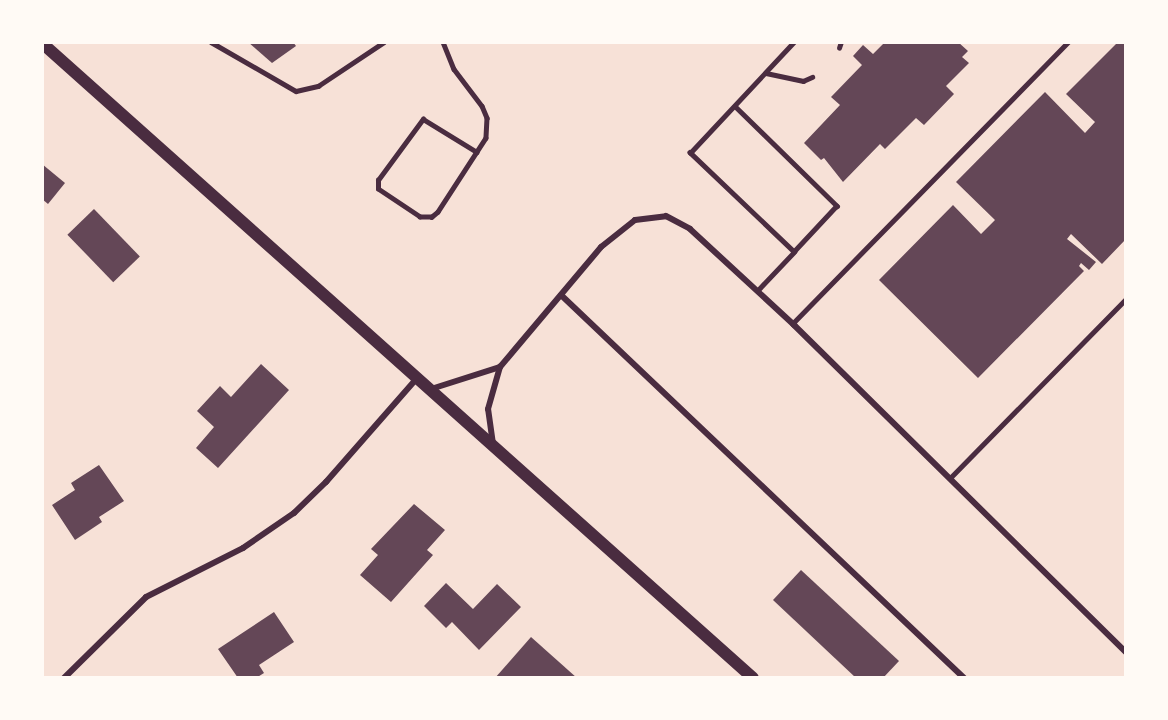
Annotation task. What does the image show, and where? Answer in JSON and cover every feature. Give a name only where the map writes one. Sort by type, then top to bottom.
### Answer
[{"type":"main road","points":[[42,44],[753,678]]},
{"type":"street","points":[[493,444],[488,409],[500,367],[601,247],[635,220],[650,215],[679,220],[792,324],[1126,652]]},
{"type":"street","points":[[561,295],[964,678]]},
{"type":"street","points":[[431,389],[500,367]]},
{"type":"street","points":[[64,678],[146,597],[243,548],[294,513],[326,482],[417,377]]},
{"type":"lane","points":[[211,42],[296,91],[318,86],[384,42]]},
{"type":"lane","points":[[443,42],[454,69],[487,118],[486,138],[477,152],[432,217],[420,217],[378,189],[378,180],[423,119],[477,152]]},
{"type":"lane","points":[[794,42],[690,153],[794,252]]},
{"type":"lane","points":[[792,324],[1068,42]]},
{"type":"lane","points":[[766,73],[803,81],[812,77]]},
{"type":"lane","points":[[735,106],[837,206],[757,291]]},
{"type":"lane","points":[[950,478],[1126,299]]},
{"type":"building","points":[[248,42],[293,42],[296,46],[272,63]]},
{"type":"building","points":[[885,42],[958,42],[968,51],[962,57],[969,63],[946,86],[954,94],[924,125],[916,118],[885,149],[880,144],[843,182],[824,158],[821,160],[804,143],[840,105],[831,97],[862,65],[853,56],[863,45],[873,54]]},
{"type":"building","points":[[1118,42],[1126,42],[1126,239],[1102,264],[1071,234],[1067,239],[1096,262],[1089,270],[1081,263],[1079,266],[1084,271],[978,378],[879,280],[953,205],[981,234],[995,220],[956,182],[1045,92],[1085,133],[1095,122],[1066,94]]},
{"type":"building","points":[[42,164],[65,183],[48,204],[42,199]]},
{"type":"building","points":[[94,209],[140,256],[113,282],[67,235]]},
{"type":"building","points":[[261,364],[289,390],[218,468],[196,448],[214,427],[197,411],[220,386],[231,397]]},
{"type":"building","points":[[99,465],[124,501],[99,517],[102,522],[75,540],[52,505],[75,490],[71,483]]},
{"type":"building","points":[[414,504],[445,530],[427,550],[433,555],[391,602],[360,575],[378,555],[371,549]]},
{"type":"building","points":[[801,570],[899,661],[883,678],[856,678],[773,600]]},
{"type":"building","points":[[446,583],[473,609],[497,584],[521,607],[479,650],[452,622],[446,628],[424,606]]},
{"type":"building","points":[[274,612],[294,642],[259,665],[264,673],[256,678],[238,678],[218,649]]},
{"type":"building","points":[[531,637],[577,678],[495,678]]}]
